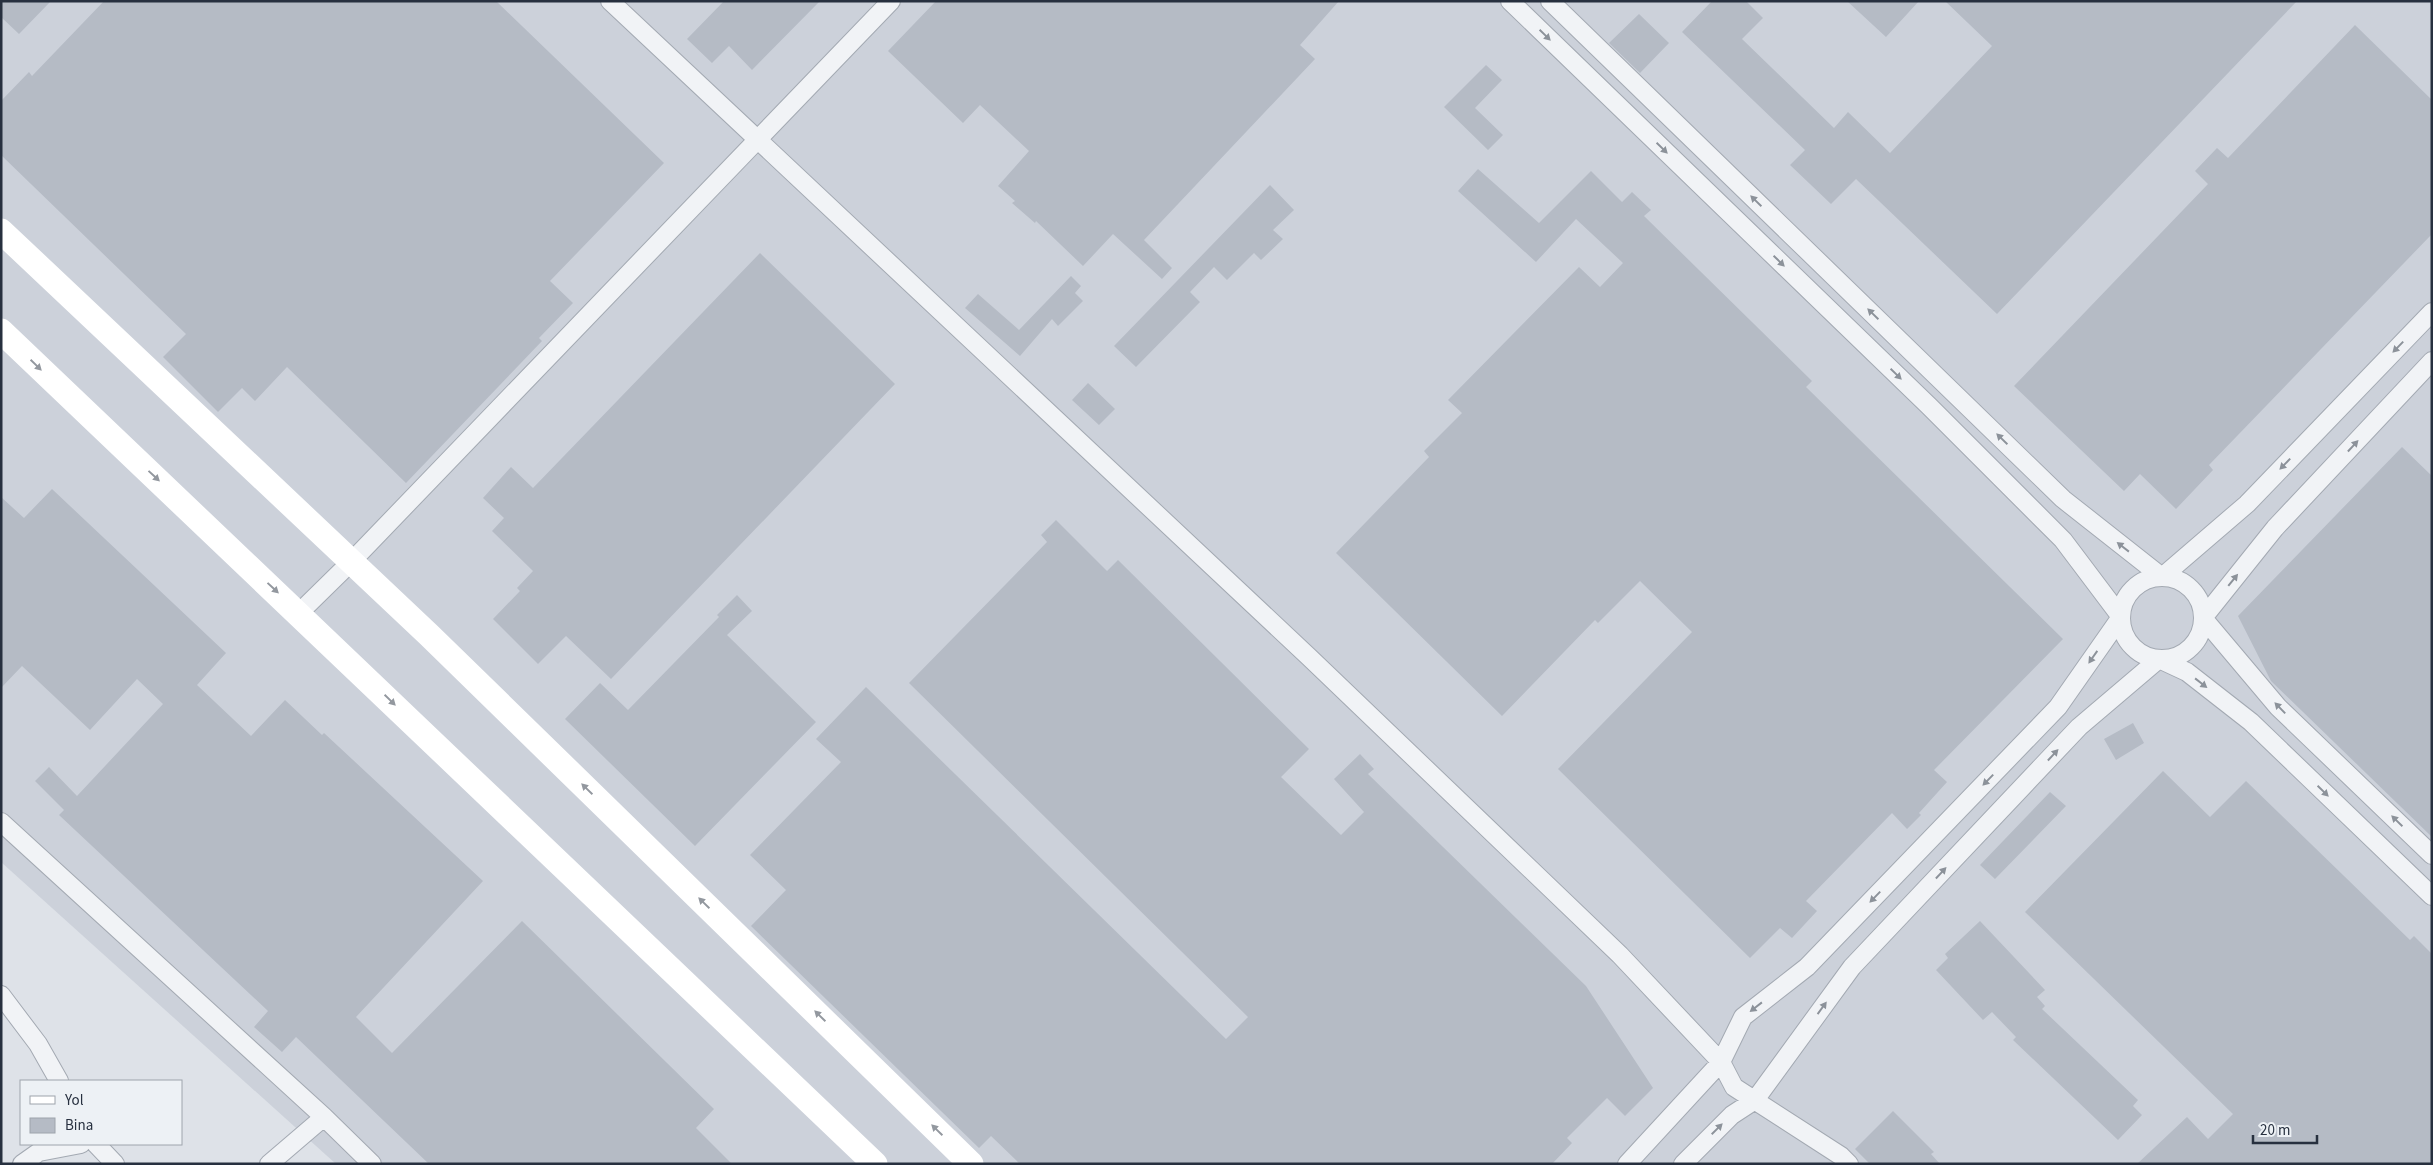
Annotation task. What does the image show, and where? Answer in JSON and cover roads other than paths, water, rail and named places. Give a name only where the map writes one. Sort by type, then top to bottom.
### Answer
[{"type":"street","points":[[610,1],[1316,664],[1620,955],[1721,1062],[1734,1087],[1841,1156],[1849,1164]]},
{"type":"street","points":[[299,613],[351,562],[891,1]]},
{"type":"street","points":[[1510,1],[1798,279],[2063,540],[2121,617]]},
{"type":"street","points":[[1550,1],[2063,499],[2162,577],[2176,579],[2189,587],[2198,598],[2203,618],[2203,626],[2195,643],[2185,653],[2173,658],[2159,659],[2079,727],[1852,967],[1755,1100],[1732,1115],[1683,1164]]},
{"type":"street","points":[[1581,70],[1601,51]]},
{"type":"street","points":[[1,230],[429,635],[972,1164]]},
{"type":"street","points":[[1798,279],[1817,260]]},
{"type":"street","points":[[2432,312],[2247,504],[2162,577],[2139,584],[2129,594],[2124,603],[2121,617],[2123,630],[2129,643],[2137,651],[2187,672],[2251,722],[2432,896]]},
{"type":"street","points":[[1,331],[875,1164]]},
{"type":"street","points":[[2203,618],[2275,528],[2432,361]]},
{"type":"street","points":[[1627,1164],[1721,1062],[1743,1016],[1807,967],[2058,707],[2121,617]]},
{"type":"street","points":[[2203,618],[2278,707],[2432,855]]},
{"type":"street","points":[[1,822],[324,1117],[372,1164]]},
{"type":"street","points":[[1,995],[38,1044],[58,1080]]},
{"type":"street","points":[[269,1164],[324,1117]]},
{"type":"street","points":[[22,1164],[38,1152],[76,1145]]},
{"type":"street","points":[[97,1145],[115,1164]]}]
